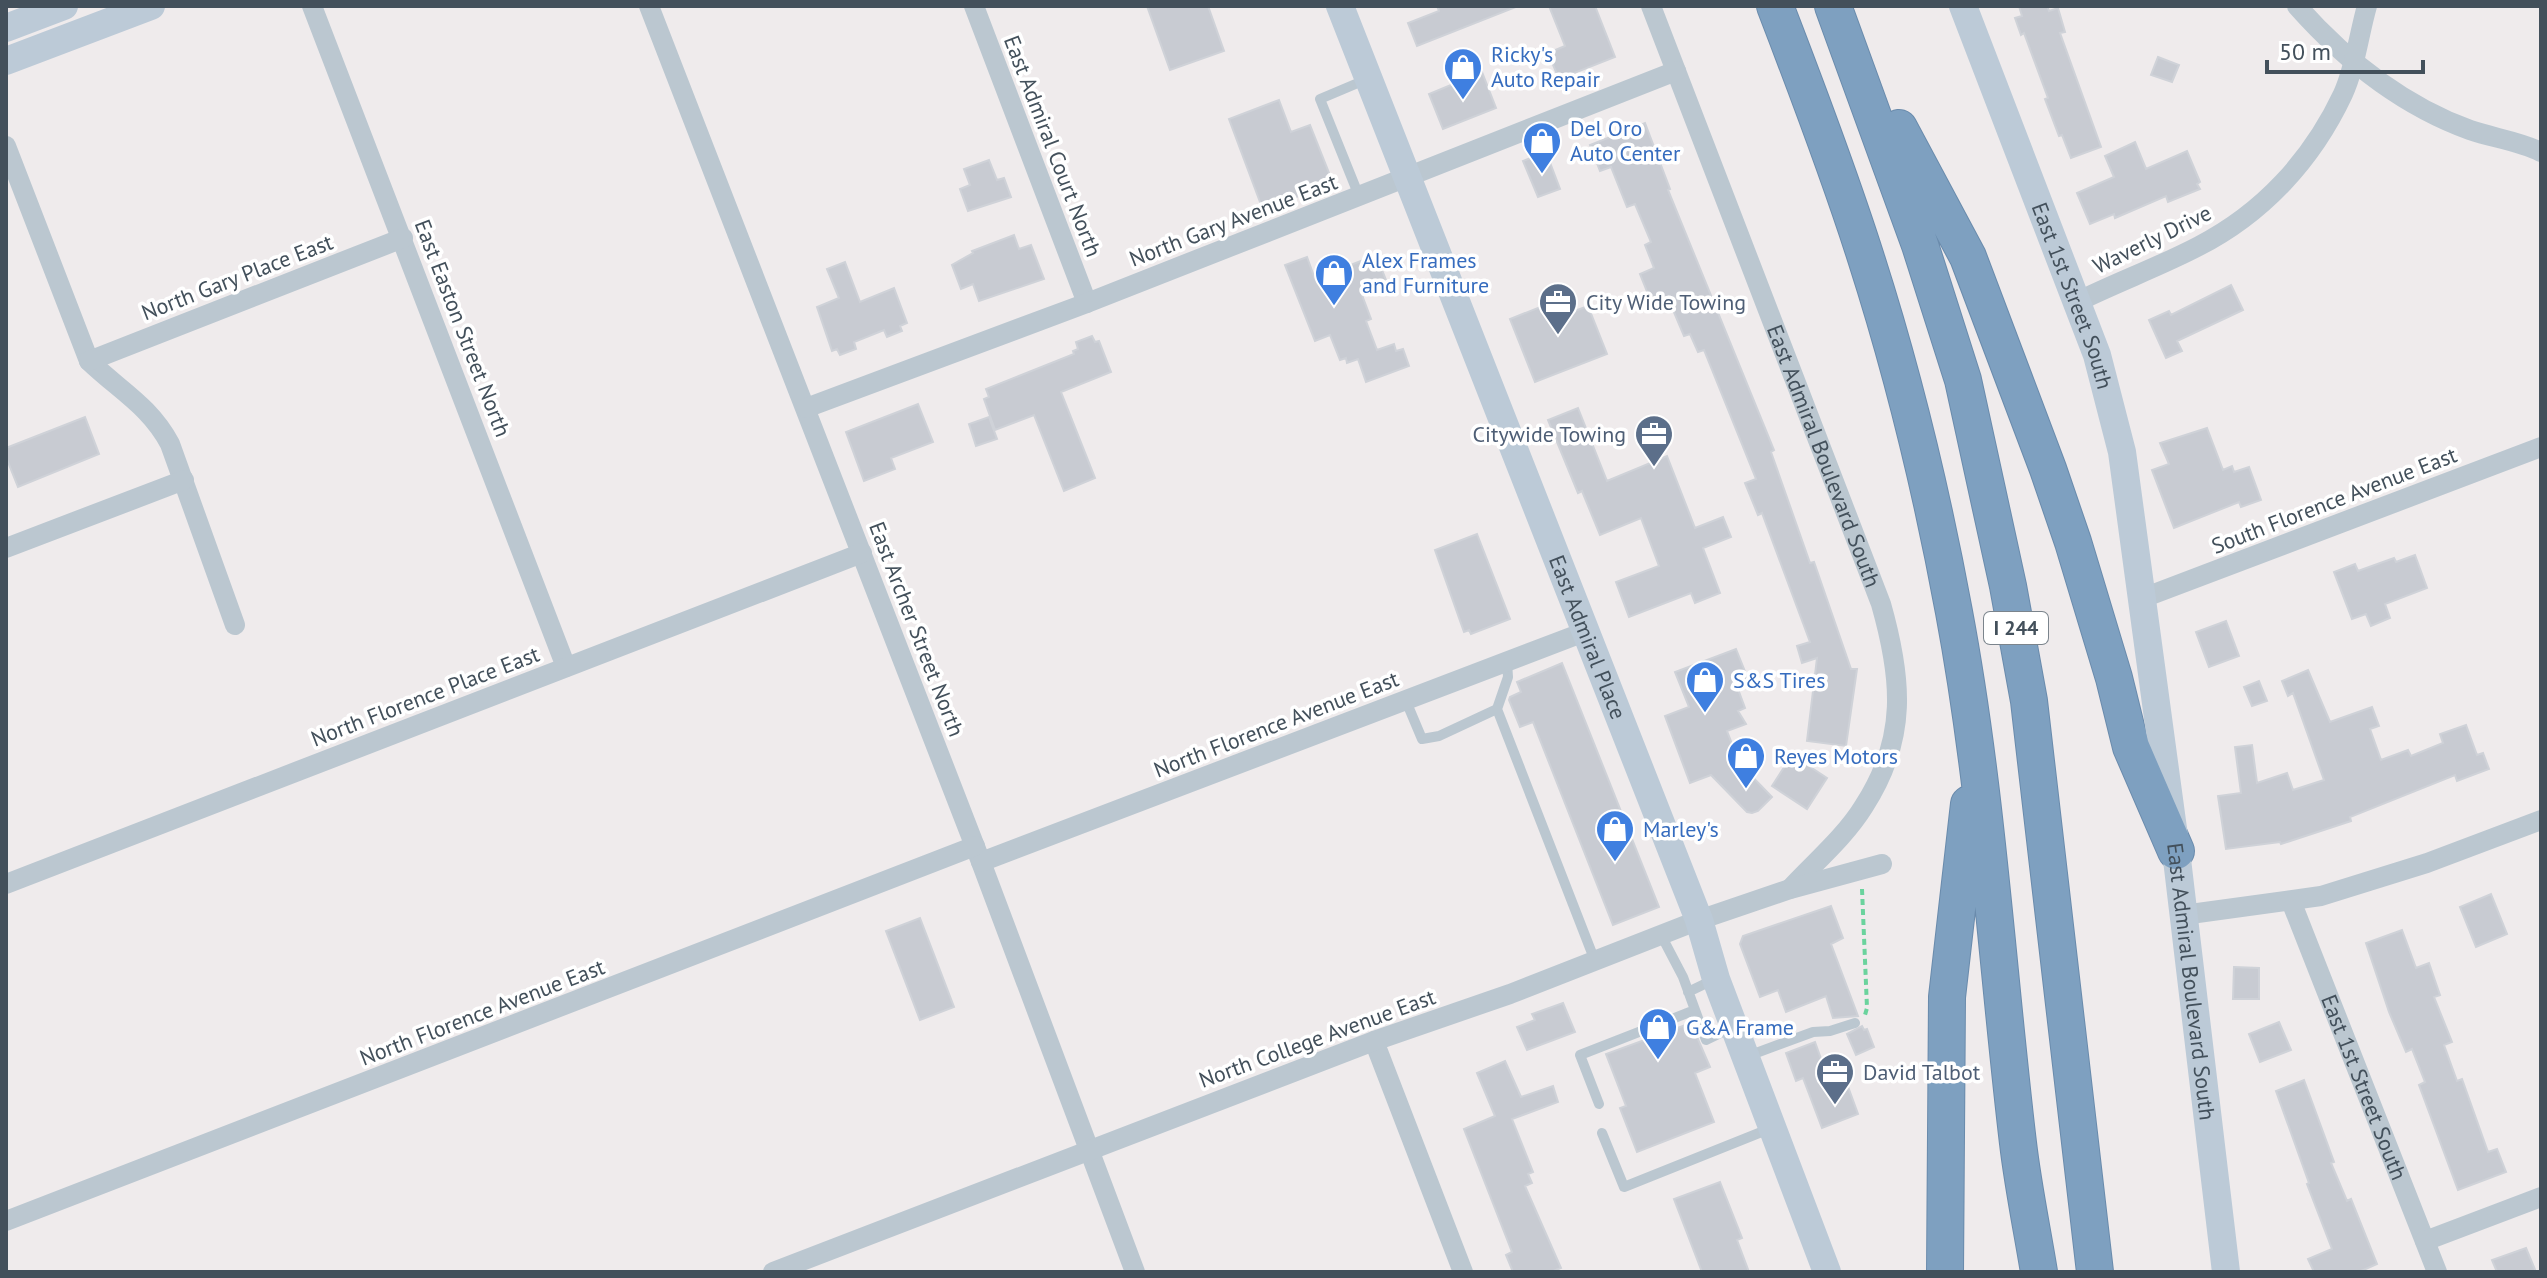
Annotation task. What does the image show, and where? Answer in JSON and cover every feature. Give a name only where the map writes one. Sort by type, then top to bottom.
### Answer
[{"type":"highway","name":"I 244","points":[[1775,6],[1866,258],[1931,495],[1955,613],[1976,743],[2018,1146],[2039,1272]]},
{"type":"highway","name":"I 244","points":[[1834,6],[1920,245],[1963,380],[2008,586],[2029,701],[2095,1272]]},
{"type":"highway","points":[[1834,6],[1968,257],[2073,542],[2114,678],[2131,747],[2176,851]]},
{"type":"highway","points":[[1945,1272],[1947,997],[1976,743]]},
{"type":"main road","points":[[6,28],[64,6]]},
{"type":"main road","points":[[6,61],[151,6]]},
{"type":"main road","name":"East Admiral Place","points":[[1340,6],[1699,920],[1716,979],[1827,1272]]},
{"type":"main road","name":"East 1st Street South","points":[[1963,6],[2097,355],[2122,452],[2143,598]]},
{"type":"main road","name":"East Admiral Boulevard South","points":[[2143,598],[2226,1272]]},
{"type":"street","name":"East Easton Street North","points":[[312,6],[566,667]]},
{"type":"street","name":"East Archer Street North","points":[[649,6],[978,854],[1135,1272]]},
{"type":"street","name":"East Admiral Court North","points":[[974,6],[1087,303]]},
{"type":"street","name":"East Admiral Boulevard South","points":[[1651,6],[1881,604],[1894,650],[1899,702],[1884,769],[1863,808],[1790,889]]},
{"type":"street","points":[[2297,6],[2335,47],[2381,85],[2467,129],[2539,149]]},
{"type":"street","name":"Waverly Drive","points":[[2077,302],[2200,246],[2243,220],[2270,197],[2307,157],[2344,91],[2367,6]]},
{"type":"street","name":"North Gary Avenue East","points":[[806,408],[1087,303],[1676,71]]},
{"type":"street","points":[[6,146],[89,361],[112,384],[150,413],[170,444],[235,625]]},
{"type":"street","name":"North Gary Place East","points":[[89,361],[403,238]]},
{"type":"street","name":"South Florence Avenue East","points":[[2143,598],[2541,447]]},
{"type":"street","points":[[6,548],[184,480]]},
{"type":"street","name":"North Florence Place East","points":[[6,884],[862,553]]},
{"type":"street","name":"North Florence Avenue East","points":[[6,1221],[978,854],[1406,701],[1587,631]]},
{"type":"street","points":[[2183,915],[2291,901],[2374,881],[2541,820]]},
{"type":"street","name":"North College Avenue East","points":[[773,1272],[1699,920],[1790,889],[1882,864]]},
{"type":"street","name":"East 1st Street South","points":[[2291,901],[2437,1272]]},
{"type":"street","points":[[1374,1041],[1463,1272]]},
{"type":"street","points":[[2425,1241],[2541,1197]]},
{"type":"lane","points":[[1359,196],[1320,99],[1369,79]]},
{"type":"lane","points":[[1507,662],[1508,677],[1497,709],[1595,961]]},
{"type":"lane","points":[[1406,701],[1422,739],[1439,736],[1497,709]]},
{"type":"lane","points":[[1661,935],[1706,1040],[1734,1026]]},
{"type":"lane","points":[[1688,992],[1716,979]]},
{"type":"lane","points":[[1599,1104],[1580,1055],[1695,1010]]},
{"type":"lane","points":[[1746,1057],[1813,1032],[1830,1031],[1855,1023]]},
{"type":"lane","points":[[1602,1133],[1624,1187],[1773,1127]]},
{"type":"path","points":[[1855,1023],[1864,1017],[1867,1008],[1859,870]]},
{"type":"building","points":[[1147,6],[1208,6],[1224,51],[1170,70]]},
{"type":"building","points":[[1437,6],[1516,7],[1417,46],[1408,23],[1439,11]]},
{"type":"building","points":[[1549,6],[1595,6],[1615,57],[1559,79],[1548,53],[1565,46]]},
{"type":"building","points":[[2019,6],[2047,6],[2049,11],[2058,8],[2065,32],[2060,33],[2101,147],[2071,158],[2062,135],[2059,136],[2024,33],[2021,35],[2015,18],[2022,16]]},
{"type":"building","points":[[2158,57],[2179,65],[2172,82],[2151,75]]},
{"type":"building","name":"Ricky's Auto Repair","points":[[1482,72],[1496,108],[1443,129],[1429,94]]},
{"type":"building","points":[[1279,100],[1291,132],[1310,125],[1333,183],[1263,210],[1229,119]]},
{"type":"building","points":[[1645,123],[1668,190],[1774,450],[1771,452],[1810,563],[1814,562],[1851,669],[1857,669],[1846,746],[1807,741],[1817,658],[1802,663],[1797,646],[1810,642],[1762,513],[1758,515],[1745,483],[1756,479],[1704,350],[1698,352],[1690,334],[1684,336],[1668,298],[1652,304],[1640,274],[1654,268],[1645,245],[1651,242],[1635,204],[1627,207],[1611,167],[1600,171],[1590,145]]},
{"type":"building","points":[[2135,142],[2146,169],[2187,151],[2200,189],[2168,202],[2166,196],[2115,218],[2114,214],[2090,224],[2077,193],[2114,177],[2105,156]]},
{"type":"building","name":"Del Oro Auto Center","points":[[1546,152],[1560,189],[1538,197],[1523,161]]},
{"type":"building","points":[[989,160],[997,180],[1004,178],[1011,197],[968,211],[960,189],[970,185],[964,169]]},
{"type":"building","points":[[1014,235],[1019,249],[1031,245],[1044,279],[979,301],[973,284],[961,289],[952,265],[972,251]]},
{"type":"building","name":"Alex Frames and Furniture","points":[[1376,255],[1388,285],[1362,295],[1371,319],[1366,321],[1377,350],[1394,344],[1396,351],[1403,349],[1409,366],[1366,382],[1358,359],[1347,363],[1346,358],[1340,360],[1330,335],[1315,341],[1285,265],[1307,257],[1315,279]]},
{"type":"building","points":[[845,262],[860,302],[894,288],[907,323],[900,326],[902,331],[887,337],[884,330],[854,342],[856,349],[840,355],[837,349],[832,351],[817,307],[839,298],[827,269]]},
{"type":"building","points":[[2231,285],[2243,310],[2177,341],[2182,351],[2166,358],[2149,320],[2169,311],[2171,315]]},
{"type":"building","name":"City Wide Towing","points":[[1563,298],[1569,313],[1588,306],[1607,354],[1535,382],[1510,319]]},
{"type":"building","points":[[1092,336],[1095,342],[1099,341],[1111,372],[1061,392],[1095,478],[1064,491],[1034,415],[995,430],[984,399],[989,397],[986,389],[1074,354],[1073,351],[1078,349],[1076,342]]},
{"type":"building","points":[[918,404],[933,442],[891,458],[895,469],[864,481],[846,432]]},
{"type":"building","points":[[1578,408],[1607,481],[1667,456],[1695,528],[1723,517],[1731,537],[1703,548],[1720,593],[1695,603],[1691,593],[1629,617],[1616,582],[1659,566],[1641,518],[1600,535],[1582,491],[1578,493],[1548,420]]},
{"type":"building","points":[[85,417],[99,454],[18,487],[6,457],[6,448]]},
{"type":"building","points":[[989,417],[997,439],[976,446],[969,424]]},
{"type":"building","points":[[2207,428],[2223,470],[2232,466],[2234,472],[2249,467],[2261,500],[2241,507],[2239,502],[2174,528],[2152,470],[2169,464],[2160,443]]},
{"type":"building","points":[[1477,534],[1510,619],[1471,634],[1469,630],[1464,632],[1435,550]]},
{"type":"building","points":[[2415,555],[2427,588],[2385,604],[2390,618],[2371,626],[2366,614],[2352,619],[2334,572],[2355,564],[2358,571],[2394,558],[2396,562]]},
{"type":"building","points":[[2226,621],[2239,656],[2209,667],[2196,632]]},
{"type":"building","name":"S&S Tires","points":[[1736,649],[1750,684],[1738,689],[1745,708],[1738,711],[1746,724],[1727,731],[1740,764],[1772,797],[1752,813],[1747,812],[1711,775],[1690,783],[1665,716],[1689,707],[1675,672]]},
{"type":"building","points":[[1562,663],[1659,907],[1613,925],[1533,722],[1520,727],[1509,700],[1521,692],[1517,682]]},
{"type":"building","points":[[2308,670],[2330,722],[2372,707],[2379,726],[2370,729],[2381,760],[2408,750],[2411,756],[2443,743],[2440,734],[2466,725],[2477,755],[2483,753],[2489,769],[2457,781],[2455,775],[2350,817],[2351,821],[2281,844],[2226,849],[2218,796],[2241,793],[2235,747],[2252,745],[2257,783],[2287,773],[2293,790],[2324,780],[2293,693],[2288,696],[2282,681]]},
{"type":"building","points":[[2259,681],[2267,701],[2252,706],[2244,687]]},
{"type":"building","points":[[1792,755],[1827,778],[1807,809],[1772,786]]},
{"type":"building","points":[[2491,894],[2507,934],[2476,947],[2460,907]]},
{"type":"building","points":[[1831,906],[1843,938],[1831,944],[1858,1016],[1833,1018],[1826,996],[1786,1012],[1778,990],[1760,997],[1740,944],[1743,936]]},
{"type":"building","points":[[920,918],[954,1007],[920,1020],[886,931]]},
{"type":"building","points":[[2402,930],[2416,968],[2429,963],[2440,995],[2434,997],[2452,1042],[2444,1045],[2457,1081],[2462,1079],[2488,1152],[2497,1149],[2506,1172],[2458,1190],[2419,1085],[2425,1082],[2412,1049],[2406,1052],[2389,1012],[2366,943]]},
{"type":"building","points":[[2234,967],[2259,968],[2259,999],[2233,999]]},
{"type":"building","points":[[1563,1003],[1575,1032],[1527,1050],[1517,1027],[1535,1020],[1532,1014]]},
{"type":"building","points":[[2279,1022],[2291,1050],[2260,1062],[2249,1034]]},
{"type":"building","points":[[1691,1023],[1710,1067],[1695,1073],[1714,1122],[1637,1152],[1620,1108],[1626,1106],[1606,1054]]},
{"type":"building","points":[[1862,1026],[1864,1030],[1867,1029],[1874,1047],[1856,1055],[1847,1034]]},
{"type":"building","points":[[1815,1042],[1828,1078],[1843,1073],[1858,1114],[1822,1128],[1803,1078],[1796,1081],[1786,1053]]},
{"type":"building","points":[[1505,1061],[1521,1097],[1553,1086],[1558,1102],[1512,1119],[1533,1172],[1528,1174],[1532,1183],[1525,1186],[1561,1268],[1551,1272],[1513,1272],[1506,1255],[1512,1252],[1464,1129],[1495,1116],[1477,1073]]},
{"type":"building","points":[[2304,1080],[2334,1162],[2331,1163],[2347,1201],[2351,1199],[2377,1264],[2359,1272],[2314,1272],[2308,1259],[2332,1249],[2276,1091]]},
{"type":"building","points":[[1720,1182],[1742,1238],[1737,1240],[1749,1272],[1702,1272],[1674,1199]]},
{"type":"building","points":[[2526,1248],[2536,1272],[2497,1272],[2492,1260]]},
{"type":"place","name":"Ricky's Auto Repair","points":[[1463,101]]},
{"type":"place","name":"Del Oro Auto Center","points":[[1542,175]]},
{"type":"place","name":"Alex Frames and Furniture","points":[[1334,307]]},
{"type":"place","name":"City Wide Towing","points":[[1558,336]]},
{"type":"place","name":"Citywide Towing","points":[[1654,468]]},
{"type":"place","name":"S&S Tires","points":[[1705,714]]},
{"type":"place","name":"Reyes Motors","points":[[1746,790]]},
{"type":"place","name":"Marley's","points":[[1615,863]]},
{"type":"place","name":"G&A Frame","points":[[1658,1061]]},
{"type":"place","name":"David Talbot","points":[[1835,1106]]}]
